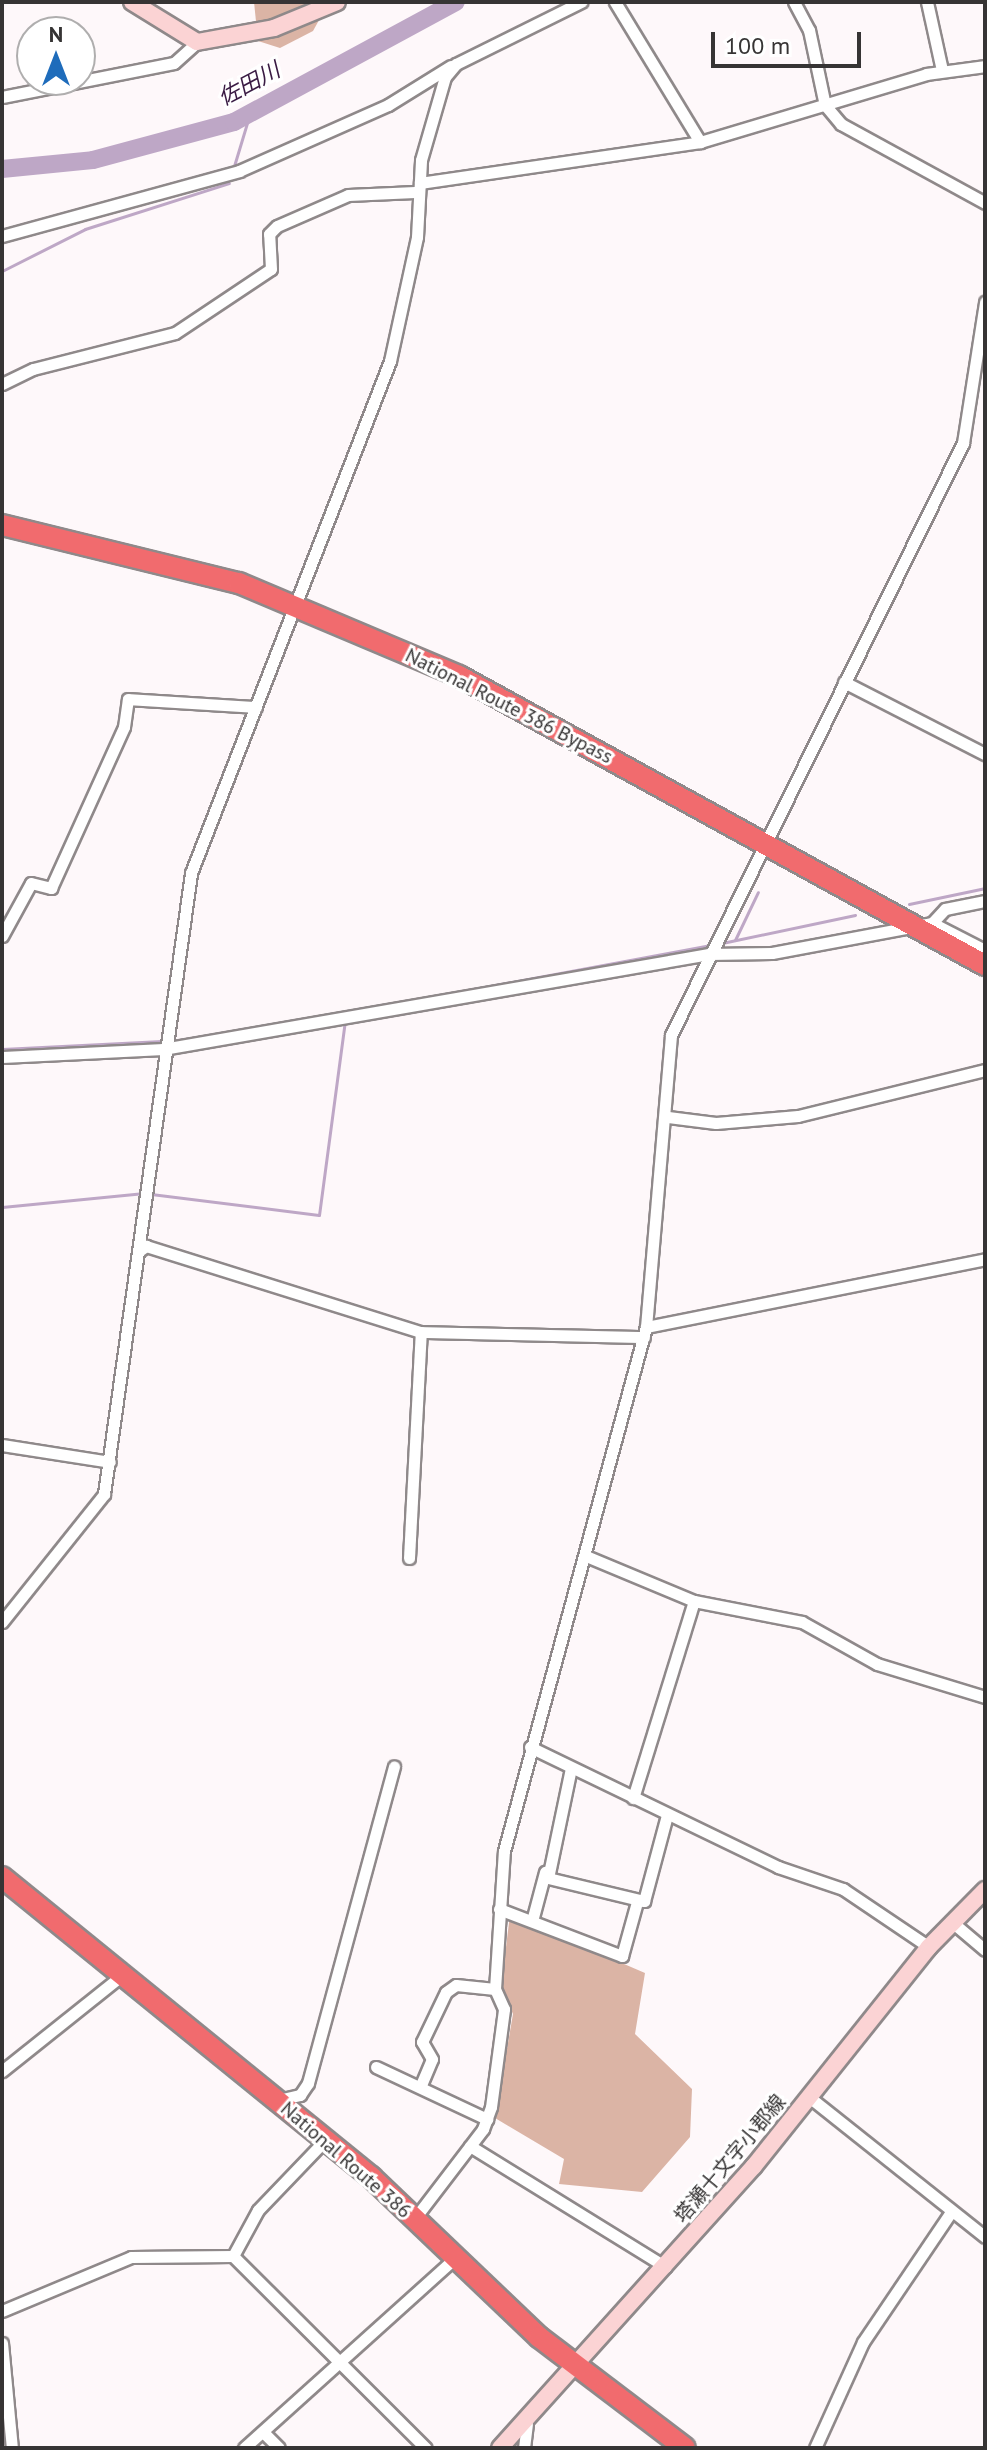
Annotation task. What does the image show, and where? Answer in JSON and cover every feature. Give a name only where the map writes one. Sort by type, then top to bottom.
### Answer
[{"type":"highway","name":"National Route 386 Bypass","points":[[2,525],[239,583],[459,676],[763,844],[922,926],[985,965]]},
{"type":"highway","name":"National Route 386","points":[[2,1877],[326,2139],[576,2367],[662,2440],[685,2448]]},
{"type":"main road","points":[[132,2],[197,42],[227,42],[337,2]]},
{"type":"main road","name":"塔瀬十文字小郡線","points":[[500,2448],[527,2424],[666,2267],[929,1947],[985,1890]]},
{"type":"street","points":[[2,236],[239,171],[388,105],[456,64],[581,2]]},
{"type":"street","points":[[615,2],[700,142]]},
{"type":"street","points":[[794,2],[809,30],[825,105],[858,138],[985,203]]},
{"type":"street","points":[[927,2],[942,70]]},
{"type":"street","points":[[2,97],[174,63],[197,42]]},
{"type":"street","points":[[2,1622],[96,1508],[110,1462],[163,1049],[195,857],[297,605],[390,361],[417,237],[417,187],[445,77],[456,64]]},
{"type":"street","points":[[2,384],[33,369],[175,333],[271,269],[269,234],[277,226],[348,195],[700,142],[942,70],[985,66]]},
{"type":"street","points":[[415,2218],[487,2119],[504,2009],[495,1989],[504,1851],[645,1332],[668,1117],[671,1035],[763,844],[847,684],[963,443],[985,302]]},
{"type":"street","points":[[847,684],[985,754]]},
{"type":"street","points":[[2,936],[31,883],[51,888],[124,727],[128,699],[256,707]]},
{"type":"street","points":[[2,1057],[163,1049],[709,954],[772,953],[922,926],[945,909],[985,901]]},
{"type":"street","points":[[922,926],[985,950]]},
{"type":"street","points":[[668,1117],[716,1123],[798,1116],[985,1070]]},
{"type":"street","points":[[139,1251],[146,1246],[421,1332],[645,1332],[985,1259]]},
{"type":"street","points":[[409,1558],[421,1332]]},
{"type":"street","points":[[2,1445],[110,1462]]},
{"type":"street","points":[[586,1556],[694,1601],[802,1622],[877,1664],[985,1697]]},
{"type":"street","points":[[633,1798],[694,1601]]},
{"type":"street","points":[[530,1747],[667,1815],[843,1889],[929,1947]]},
{"type":"street","points":[[278,2101],[300,2095],[308,2083],[394,1766]]},
{"type":"street","points":[[532,1921],[571,1768]]},
{"type":"street","points":[[545,1872],[637,1902],[644,1901],[667,1815]]},
{"type":"street","points":[[499,1909],[622,1956],[637,1902]]},
{"type":"street","points":[[952,1922],[985,1950]]},
{"type":"street","points":[[2,2071],[121,1976]]},
{"type":"street","points":[[421,2085],[432,2059],[422,2042],[446,1992],[456,1985],[495,1989]]},
{"type":"street","points":[[376,2067],[421,2085],[487,2119]]},
{"type":"street","points":[[808,2096],[985,2237]]},
{"type":"street","points":[[233,2256],[258,2210],[326,2139]]},
{"type":"street","points":[[470,2146],[666,2267]]},
{"type":"street","points":[[815,2448],[863,2342],[951,2212]]},
{"type":"street","points":[[2,2311],[131,2257],[233,2256],[426,2448]]},
{"type":"street","points":[[244,2448],[266,2435],[340,2360],[455,2258]]},
{"type":"street","points":[[2,2343],[12,2448]]},
{"type":"street","points":[[524,2448],[527,2424]]},
{"type":"street","points":[[266,2435],[279,2448]]},
{"type":"shaded area","points":[[254,2],[329,2],[313,31],[280,48],[258,41]]},
{"type":"shaded area","points":[[510,1915],[645,1973],[635,2034],[692,2089],[690,2137],[642,2192],[559,2184],[564,2159],[495,2118],[513,2014],[501,1987]]},
{"type":"waterway","name":"佐田川","points":[[2,169],[93,160],[234,122],[456,2]]},
{"type":"waterway","points":[[234,166],[250,113]]},
{"type":"waterway","points":[[2,271],[85,229],[229,183]]},
{"type":"waterway","points":[[964,453],[975,402]]},
{"type":"waterway","points":[[909,904],[985,888]]},
{"type":"waterway","points":[[735,940],[758,892]]},
{"type":"waterway","points":[[722,943],[855,915]]},
{"type":"waterway","points":[[463,991],[711,945]]},
{"type":"waterway","points":[[151,1194],[319,1215],[345,1021]]},
{"type":"waterway","points":[[172,1041],[211,1035]]},
{"type":"waterway","points":[[2,1049],[162,1041]]},
{"type":"waterway","points":[[2,1207],[144,1193]]}]
